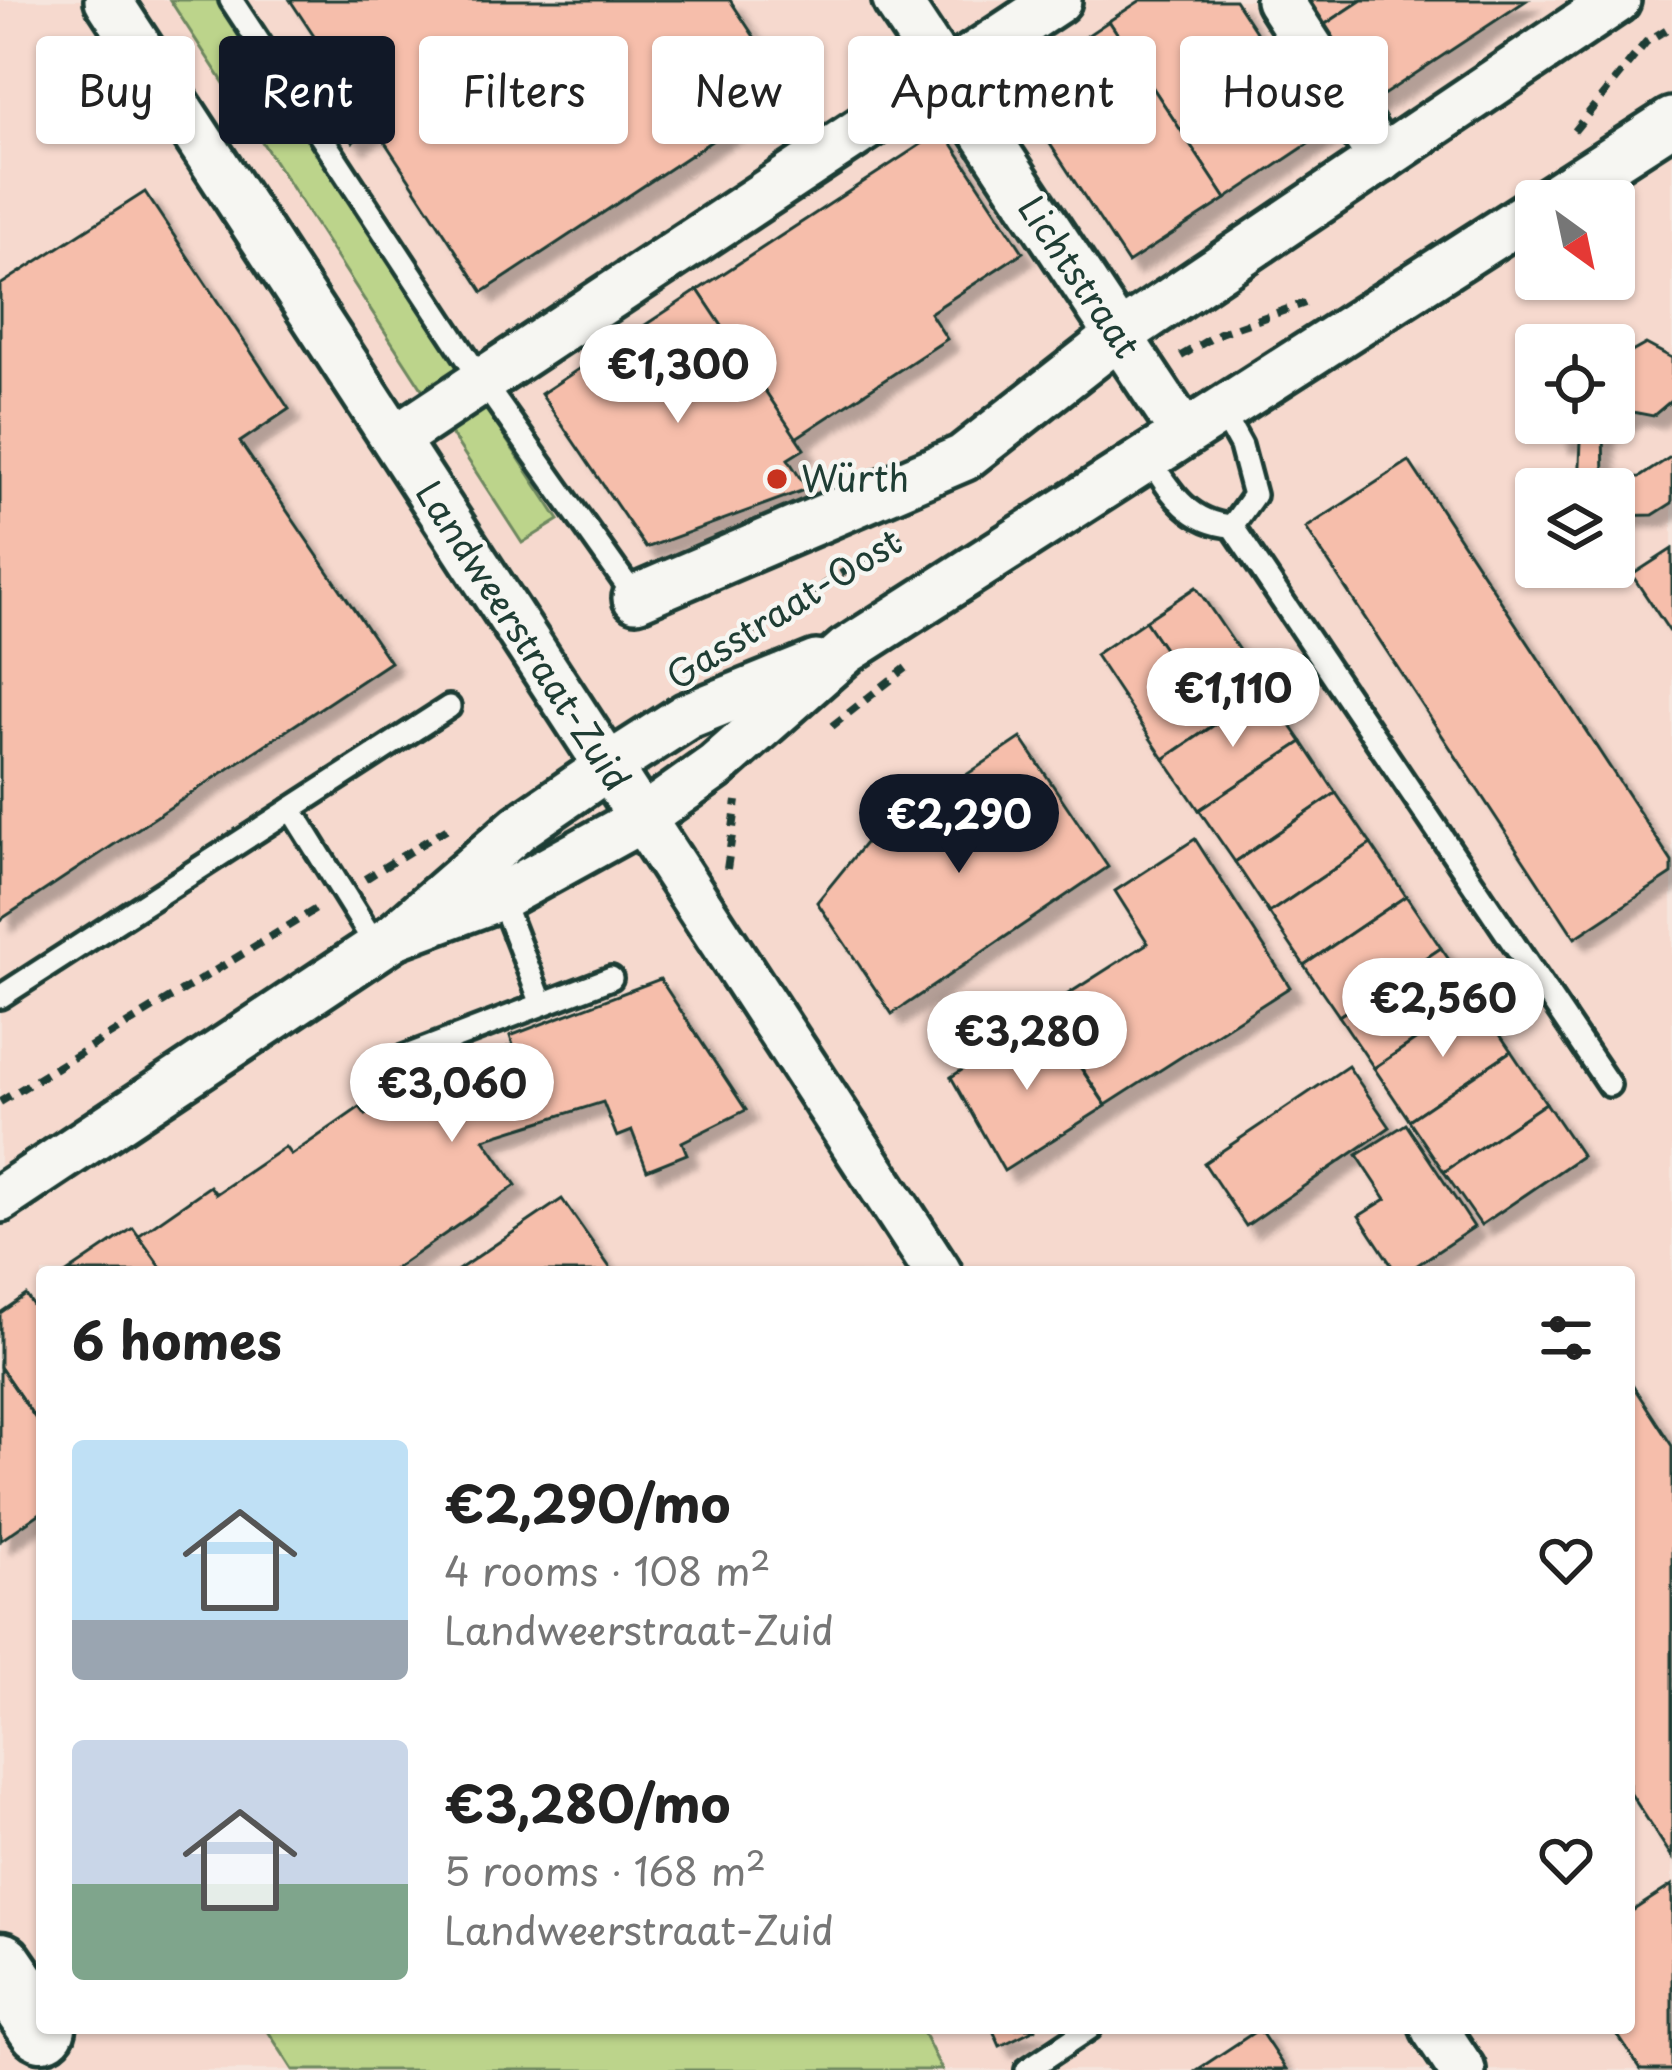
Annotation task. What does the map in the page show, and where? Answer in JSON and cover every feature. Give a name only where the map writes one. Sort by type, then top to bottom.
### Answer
[{"type":"main road","points":[[0,1966],[36,2019]]},
{"type":"main road","points":[[46,2034],[71,2070]]},
{"type":"street","name":"Landweerstraat-Zuid","points":[[108,0],[934,1266]]},
{"type":"street","name":"Lichtstraat","points":[[896,0],[919,36]]},
{"type":"street","points":[[1003,36],[1058,0]]},
{"type":"street","points":[[1279,0],[1382,159]]},
{"type":"street","name":"Gasstraat-Oost","points":[[636,598],[963,458],[1117,337],[1617,0]]},
{"type":"street","points":[[1581,180],[1672,122]]},
{"type":"street","points":[[395,439],[848,138]]},
{"type":"street","name":"Lichtstraat","points":[[990,144],[1184,434]]},
{"type":"street","name":"Gasstraat-Oost","points":[[0,1199],[386,941],[493,879],[640,820],[716,766],[846,651],[1515,221]]},
{"type":"street","name":"Gasstraat-Oost","points":[[493,879],[519,828],[609,766],[687,716],[846,651]]},
{"type":"street","points":[[1438,2034],[1462,2070]]},
{"type":"lane","points":[[231,0],[482,381],[636,598]]},
{"type":"lane","points":[[1184,434],[1252,476],[1254,495],[1232,526]]},
{"type":"lane","points":[[1184,434],[1191,514],[1211,524],[1232,526]]},
{"type":"lane","points":[[1232,526],[1609,1085]]},
{"type":"lane","points":[[0,997],[449,707]]},
{"type":"lane","points":[[291,809],[343,892],[386,941]]},
{"type":"lane","points":[[493,879],[542,1004]]},
{"type":"lane","points":[[370,1070],[611,978]]},
{"type":"lane","points":[[1027,2070],[1081,2034]]},
{"type":"path","points":[[1562,146],[1646,42],[1672,26]]},
{"type":"path","points":[[1146,376],[1220,333],[1318,298]]},
{"type":"path","name":"Gasstraat-Oost","points":[[707,660],[907,531]]},
{"type":"path","points":[[0,1102],[459,820]]},
{"type":"shaded area","points":[[0,0],[1672,0],[1672,2070],[0,2070]]},
{"type":"green space","points":[[170,0],[219,0],[243,36],[219,36],[219,76]]},
{"type":"green space","points":[[263,144],[313,144],[559,520],[522,543]]},
{"type":"green space","points":[[270,2034],[924,2034],[942,2070],[293,2070]]},
{"type":"building","points":[[290,0],[730,0],[754,36],[652,36],[652,144],[707,144],[483,292],[386,144],[395,144],[395,36],[314,36]]},
{"type":"building","points":[[1141,0],[1235,0],[1259,36],[1180,36],[1180,129],[1156,93],[1156,36],[1119,36],[1109,21]]},
{"type":"building","points":[[1294,0],[1362,0],[1315,31]]},
{"type":"building","points":[[1362,0],[1527,0],[1388,92],[1388,36],[1318,36],[1315,31]]},
{"type":"building","points":[[1109,21],[1119,36],[1087,36]]},
{"type":"building","points":[[1156,93],[1180,129],[1180,144],[1190,144],[1226,199],[1128,263],[1050,144],[1156,144]]},
{"type":"building","points":[[922,144],[952,144],[1023,252],[930,313],[947,339],[796,438],[698,290]]},
{"type":"building","points":[[1190,144],[1308,144],[1226,199]]},
{"type":"building","points":[[145,192],[289,409],[240,442],[390,662],[0,920],[0,285]]},
{"type":"building","points":[[698,290],[804,449],[788,459],[807,489],[646,548],[541,394]]},
{"type":"building","points":[[1646,344],[1672,358],[1672,400],[1653,416],[1635,412],[1635,350]]},
{"type":"building","points":[[1581,444],[1603,444],[1604,468],[1580,468]]},
{"type":"building","points":[[1672,456],[1672,503],[1653,515],[1635,515],[1635,477]]},
{"type":"building","points":[[1409,461],[1672,862],[1672,874],[1575,938],[1306,528]]},
{"type":"building","points":[[1672,549],[1672,635],[1635,580],[1635,573]]},
{"type":"building","points":[[1196,587],[1266,690],[1215,724],[1145,621]]},
{"type":"building","points":[[1145,621],[1215,724],[1164,759],[1095,655]]},
{"type":"building","points":[[1266,690],[1302,742],[1199,810],[1164,759]]},
{"type":"building","points":[[1021,738],[1108,867],[892,1014],[817,902],[865,843]]},
{"type":"building","points":[[1302,742],[1336,793],[1235,862],[1199,810]]},
{"type":"building","points":[[1336,793],[1371,844],[1269,913],[1235,862]]},
{"type":"building","points":[[1195,839],[1290,987],[1106,1105],[1043,1010],[1148,943],[1115,891]]},
{"type":"building","points":[[1371,844],[1406,896],[1304,965],[1269,913]]},
{"type":"building","points":[[1406,896],[1441,948],[1339,1016],[1304,965]]},
{"type":"building","points":[[1441,948],[1476,999],[1374,1068],[1339,1016]]},
{"type":"building","points":[[660,979],[746,1110],[682,1142],[687,1154],[647,1170],[632,1131],[617,1137],[603,1102],[484,1139],[516,1185],[399,1266],[160,1266],[138,1236],[210,1186],[216,1194],[285,1147],[291,1155],[360,1107],[366,1115],[435,1068],[438,1072],[513,1045],[510,1036]]},
{"type":"building","points":[[1476,999],[1511,1051],[1409,1120],[1374,1068]]},
{"type":"building","points":[[1046,1016],[1106,1106],[1004,1171],[951,1077]]},
{"type":"building","points":[[1511,1051],[1546,1103],[1444,1172],[1409,1120]]},
{"type":"building","points":[[1348,1066],[1390,1127],[1246,1226],[1204,1163]]},
{"type":"building","points":[[1546,1103],[1582,1156],[1481,1225],[1444,1172]]},
{"type":"building","points":[[1406,1124],[1474,1227],[1416,1266],[1392,1266],[1359,1216],[1386,1199],[1357,1155]]},
{"type":"building","points":[[562,1199],[609,1266],[464,1266]]},
{"type":"building","points":[[133,1228],[160,1266],[77,1266]]},
{"type":"building","points":[[26,1295],[36,1310],[36,1419],[0,1367],[0,1313]]},
{"type":"building","points":[[0,1367],[36,1419],[36,1516],[0,1541]]},
{"type":"building","points":[[1635,1389],[1672,1446],[1672,1857],[1635,1800]]},
{"type":"building","points":[[1672,1885],[1672,2070],[1641,2070],[1617,2034],[1635,2034],[1635,1909]]},
{"type":"building","points":[[995,2034],[1025,2034],[1000,2046]]},
{"type":"building","points":[[1251,2034],[1262,2034],[1286,2070],[1197,2070]]},
{"type":"place","name":"Würth","points":[[777,479]]}]
